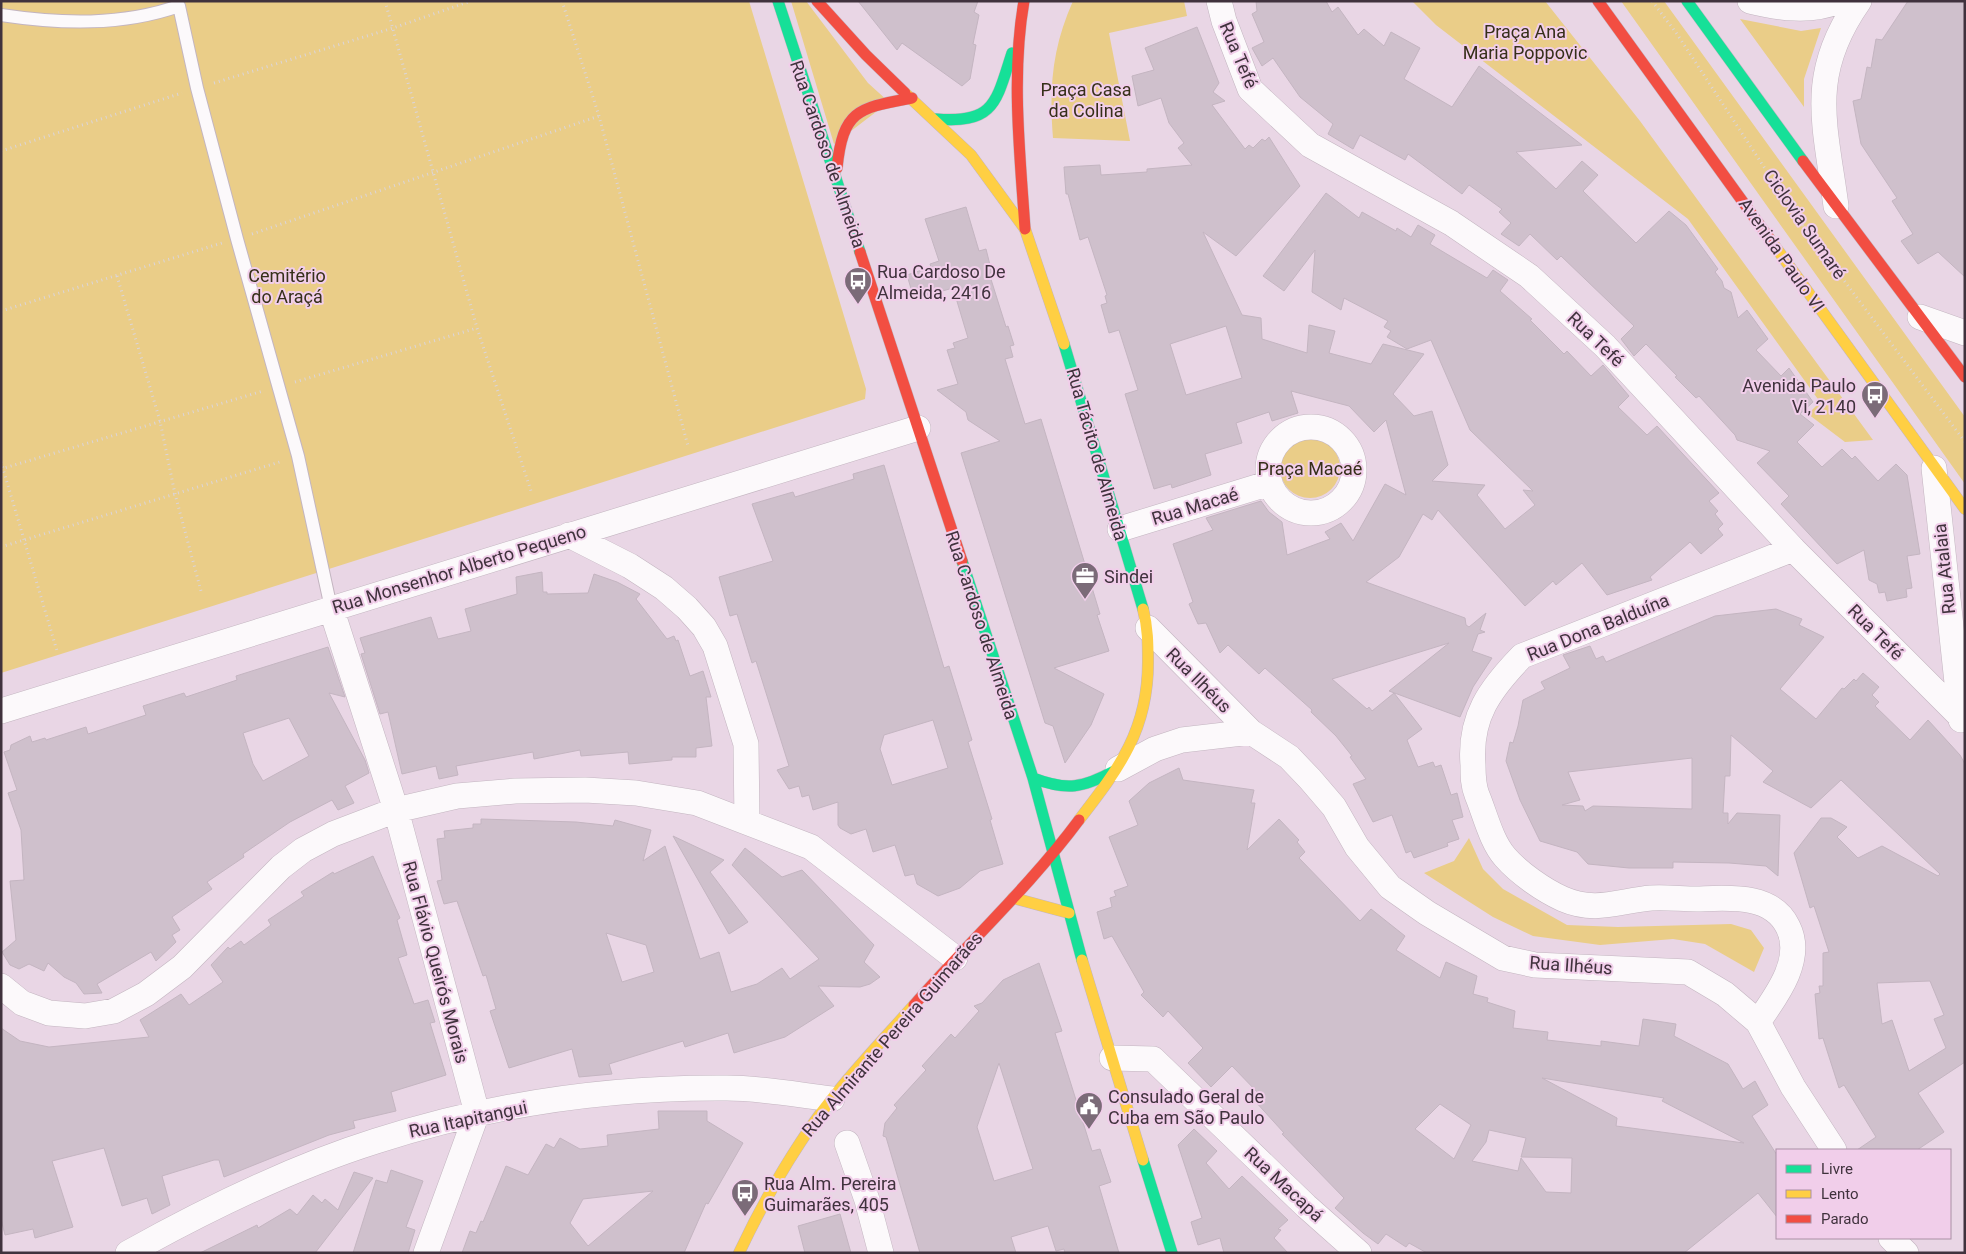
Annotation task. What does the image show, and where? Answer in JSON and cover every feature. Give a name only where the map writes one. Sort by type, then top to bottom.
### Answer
[{"type":"main road","name":"Rua Cardoso de Almeida","points":[[778,1],[1033,778],[1052,857],[1172,1253]]},
{"type":"main road","points":[[817,1],[866,55],[936,119],[958,122],[976,118],[988,111],[998,91],[1018,35],[1024,1]]},
{"type":"main road","name":"Avenida Paulo VI","points":[[1598,1],[1730,181],[1965,509]]},
{"type":"main road","points":[[1687,1],[1836,206],[1965,376]]},
{"type":"main road","points":[[1018,35],[1020,147],[1025,229]]},
{"type":"main road","points":[[837,176],[838,142],[849,121],[871,105],[912,98]]},
{"type":"main road","name":"Rua Tácito de Almeida","points":[[936,119],[971,154],[1025,229],[1059,326],[1148,628],[1148,691],[1140,723],[1118,769],[1052,857]]},
{"type":"main road","points":[[1033,778],[1050,786],[1069,788],[1088,785],[1118,769]]},
{"type":"main road","name":"Rua Almirante Pereira Guimarães","points":[[739,1253],[754,1221],[800,1142],[832,1099],[955,958],[1052,857]]},
{"type":"main road","points":[[1013,898],[1069,913]]},
{"type":"street","name":"Rua Tefé","points":[[1220,1],[1224,21],[1250,89],[1310,146],[1451,223],[1529,276],[1606,346],[1792,549],[1962,722]]},
{"type":"street","points":[[1750,1],[1780,8],[1813,8],[1839,1]]},
{"type":"street","points":[[1836,206],[1822,106],[1824,78],[1834,45],[1846,19],[1859,1]]},
{"type":"street","points":[[1920,317],[1965,332]]},
{"type":"street","name":"Rua Monsenhor Alberto Pequeno","points":[[1,711],[918,428]]},
{"type":"street","name":"Rua Atalaia","points":[[1934,468],[1962,722]]},
{"type":"street","name":"Rua Macaé","points":[[1120,529],[1270,483]]},
{"type":"street","points":[[569,535],[630,566],[664,588],[687,608],[704,627],[715,646],[746,744],[746,822]]},
{"type":"street","name":"Rua Dona Balduína","points":[[1758,1022],[1770,1004],[1794,957],[1794,938],[1785,920],[1769,906],[1737,897],[1651,898],[1597,907],[1563,899],[1532,880],[1504,856],[1474,787],[1472,750],[1478,715],[1496,683],[1522,656],[1792,549]]},
{"type":"street","name":"Rua Flávio Queirós Morais","points":[[331,608],[396,810],[477,1113]]},
{"type":"street","name":"Rua Ilhéus","points":[[1148,628],[1251,732],[1289,757],[1310,779],[1334,807],[1356,847],[1390,887],[1427,913],[1504,958],[1535,965],[1688,972],[1725,994],[1758,1022],[1793,1087],[1833,1149]]},
{"type":"street","name":"Rua Ilhéus","points":[[1118,769],[1155,749],[1182,740],[1251,732]]},
{"type":"street","points":[[1,986],[22,1003],[49,1013],[85,1016],[114,1011],[146,994],[182,967],[281,867],[303,850],[333,834],[396,810],[457,796],[515,791],[585,790],[636,792],[697,803],[811,847],[955,958]]},
{"type":"street","name":"Rua Macapá","points":[[1112,1058],[1153,1059],[1306,1206],[1359,1253]]},
{"type":"street","name":"Rua Itapitangui","points":[[128,1253],[176,1226],[270,1181],[375,1141],[477,1113],[570,1099],[652,1090],[728,1088],[832,1099]]},
{"type":"street","points":[[426,1253],[477,1113]]},
{"type":"street","points":[[847,1143],[867,1200],[882,1253]]},
{"type":"street","points":[[1892,1239],[1906,1253]]},
{"type":"lane","points":[[1,15],[95,23],[153,15],[179,6],[237,238],[298,456],[331,608]]},
{"type":"path","points":[[385,1],[477,328],[532,494]]},
{"type":"path","points":[[1,151],[393,28],[470,1]]},
{"type":"path","name":"Ciclovia Sumaré","points":[[1652,1],[1677,34],[1798,218],[1965,442]]},
{"type":"path","points":[[564,2],[599,116],[688,446]]},
{"type":"path","points":[[1,311],[237,238],[599,116]]},
{"type":"path","points":[[117,276],[160,421],[175,494],[201,591]]},
{"type":"path","points":[[2,469],[477,328]]},
{"type":"path","points":[[1,547],[298,456]]},
{"type":"path","points":[[1,462],[57,650]]},
{"type":"green space","name":"Cemitério do Araçá","points":[[1,1],[749,1],[866,389],[865,399],[1,673]]},
{"type":"green space","points":[[791,1],[806,1],[868,83],[889,102],[834,144]]},
{"type":"green space","name":"Praça Casa da Colina","points":[[1073,1],[1184,1],[1187,16],[1109,33],[1130,141],[1053,138],[1051,102],[1056,52],[1060,35]]},
{"type":"green space","name":"Praça Ana Maria Poppovic","points":[[1412,1],[1545,1],[1640,121],[1873,440],[1845,442],[1808,414],[1820,402],[1688,219],[1436,25]]},
{"type":"green space","points":[[1621,1],[1664,1],[1965,417],[1965,484]]},
{"type":"green space","points":[[1740,19],[1801,31],[1821,28],[1804,79],[1804,107]]},
{"type":"green space","name":"Praça Macaé","points":[[1310,438],[1326,443],[1331,447],[1335,452],[1340,468],[1335,484],[1331,489],[1326,493],[1310,498],[1294,493],[1289,489],[1285,484],[1280,468],[1285,452],[1289,447],[1294,443]]},
{"type":"green space","points":[[1469,838],[1483,869],[1503,889],[1567,925],[1618,927],[1731,924],[1751,930],[1764,948],[1754,972],[1705,944],[1673,939],[1600,945],[1533,936],[1493,917],[1424,873],[1454,861]]},
{"type":"building","points":[[858,1],[978,1],[974,12],[979,15],[973,44],[976,45],[970,79],[962,86],[902,43],[897,50]]},
{"type":"building","points":[[1256,1],[1326,1],[1332,12],[1338,7],[1358,35],[1364,29],[1384,46],[1391,32],[1420,48],[1404,79],[1452,107],[1479,66],[1582,145],[1516,152],[1556,189],[1582,161],[1598,175],[1583,191],[1636,243],[1669,211],[1686,225],[1718,269],[1715,272],[1722,281],[1724,288],[1731,292],[1738,318],[1747,310],[1768,339],[1756,350],[1781,376],[1789,368],[1813,402],[1800,414],[1814,425],[1797,442],[1822,467],[1842,449],[1852,459],[1855,456],[1878,481],[1896,464],[1907,475],[1920,554],[1907,556],[1912,588],[1906,589],[1907,597],[1887,601],[1885,592],[1879,593],[1877,584],[1869,580],[1864,550],[1837,564],[1781,504],[1789,496],[1757,463],[1770,451],[1737,440],[1735,435],[1699,396],[1696,398],[1646,344],[1634,356],[1621,339],[1634,326],[1561,256],[1557,260],[1530,234],[1519,246],[1501,234],[1511,223],[1499,212],[1502,209],[1469,185],[1462,194],[1408,154],[1405,160],[1360,135],[1353,149],[1328,134],[1333,124],[1300,97],[1273,58],[1262,66],[1252,48],[1264,42],[1252,14],[1257,11]]},
{"type":"building","points":[[1908,1],[1965,1],[1965,277],[1938,252],[1918,264],[1901,241],[1913,234],[1892,201],[1897,198],[1861,144],[1853,101],[1861,99],[1867,67],[1871,68],[1876,39],[1882,40]]},
{"type":"building","points":[[1197,27],[1219,83],[1213,92],[1225,101],[1212,105],[1245,149],[1249,145],[1253,148],[1262,139],[1265,141],[1269,137],[1300,186],[1236,256],[1203,232],[1242,315],[1261,318],[1262,339],[1307,353],[1309,325],[1335,331],[1329,353],[1371,364],[1383,344],[1424,354],[1393,394],[1414,416],[1432,411],[1448,465],[1432,481],[1485,485],[1477,495],[1505,529],[1535,505],[1523,490],[1533,491],[1470,430],[1431,340],[1407,349],[1387,337],[1391,331],[1384,327],[1388,321],[1344,298],[1341,310],[1312,292],[1315,250],[1284,291],[1263,276],[1326,193],[1359,218],[1362,212],[1396,231],[1397,228],[1411,237],[1418,225],[1435,235],[1430,244],[1487,278],[1493,270],[1508,280],[1500,291],[1532,319],[1530,320],[1564,354],[1567,351],[1591,376],[1603,365],[1629,396],[1618,407],[1647,435],[1657,426],[1719,493],[1709,501],[1718,511],[1715,514],[1723,524],[1718,529],[1723,535],[1701,554],[1690,542],[1650,577],[1652,580],[1607,595],[1582,563],[1556,585],[1553,581],[1525,606],[1438,510],[1432,520],[1423,514],[1399,557],[1366,582],[1465,618],[1466,625],[1469,627],[1486,613],[1480,630],[1485,632],[1478,634],[1472,651],[1492,658],[1473,687],[1460,717],[1389,691],[1449,643],[1332,679],[1367,709],[1369,707],[1372,711],[1394,693],[1422,729],[1407,740],[1418,767],[1433,762],[1435,767],[1441,765],[1451,795],[1457,793],[1463,817],[1452,820],[1459,839],[1447,843],[1448,846],[1414,858],[1411,851],[1406,853],[1392,815],[1373,822],[1353,784],[1366,779],[1350,757],[1352,756],[1336,736],[1311,712],[1312,710],[1265,668],[1259,674],[1228,645],[1220,653],[1206,623],[1198,624],[1189,604],[1193,602],[1173,544],[1213,530],[1206,518],[1261,501],[1269,512],[1282,522],[1287,555],[1330,539],[1325,532],[1341,523],[1353,541],[1385,484],[1406,495],[1386,420],[1374,432],[1349,406],[1291,391],[1298,413],[1272,421],[1269,412],[1236,423],[1242,443],[1205,454],[1211,475],[1172,488],[1171,484],[1154,489],[1125,394],[1138,390],[1119,330],[1109,333],[1101,305],[1107,303],[1105,296],[1107,295],[1088,237],[1080,240],[1068,194],[1066,194],[1064,167],[1100,165],[1101,175],[1147,172],[1147,169],[1192,165],[1178,148],[1184,143],[1169,123],[1161,98],[1138,106],[1132,76],[1154,70],[1145,48]],"holes":[[[1226,326],[1242,378],[1186,395],[1170,344]]]},
{"type":"building","points":[[966,207],[979,251],[986,249],[992,273],[989,273],[1006,327],[1008,326],[1014,345],[1010,346],[1013,357],[1005,359],[1025,424],[1041,419],[1100,614],[1097,615],[1109,651],[1054,668],[1104,694],[1091,725],[1065,763],[1053,726],[1045,723],[961,453],[1000,441],[968,420],[966,412],[937,390],[958,384],[947,350],[955,348],[953,343],[968,338],[953,288],[914,299],[907,275],[931,267],[930,264],[939,261],[925,219]]},
{"type":"building","points":[[884,465],[944,668],[949,666],[972,740],[968,742],[992,819],[990,820],[1003,864],[980,871],[960,888],[938,896],[917,884],[914,874],[905,876],[895,845],[873,852],[866,829],[851,834],[840,828],[838,825],[838,802],[813,810],[809,795],[802,797],[799,786],[789,789],[777,770],[789,766],[756,661],[752,663],[737,614],[730,616],[719,577],[773,561],[752,504],[793,492],[795,497],[854,479],[853,474]],"holes":[[[933,720],[948,768],[892,785],[880,749],[884,735]]]},
{"type":"building","points":[[542,572],[543,592],[547,592],[547,594],[588,593],[594,574],[617,582],[640,594],[636,599],[667,639],[674,636],[676,641],[678,640],[690,676],[703,671],[711,697],[706,697],[712,746],[696,748],[696,757],[672,757],[672,760],[629,764],[628,752],[581,756],[580,750],[534,759],[533,752],[456,766],[458,775],[439,779],[436,766],[402,774],[388,712],[380,714],[361,654],[365,653],[360,638],[431,617],[438,639],[471,631],[465,609],[517,594],[516,577]]},
{"type":"building","points":[[1776,609],[1802,619],[1799,625],[1824,637],[1780,689],[1816,719],[1842,688],[1844,689],[1854,679],[1856,681],[1863,673],[1879,687],[1872,695],[1879,702],[1875,706],[1910,740],[1928,720],[1960,755],[1965,764],[1965,1062],[1918,1093],[1944,1132],[1918,1149],[1858,1149],[1876,1137],[1844,1085],[1839,1088],[1823,1038],[1819,1039],[1815,994],[1820,993],[1819,986],[1823,986],[1823,953],[1829,952],[1814,906],[1810,908],[1794,853],[1821,818],[1831,818],[1847,827],[1837,837],[1858,858],[1882,846],[1938,876],[1940,874],[1841,780],[1811,808],[1763,782],[1773,771],[1731,735],[1730,776],[1725,776],[1723,813],[1728,813],[1728,824],[1737,813],[1780,815],[1778,876],[1766,866],[1729,863],[1673,862],[1673,868],[1629,868],[1588,864],[1577,852],[1540,841],[1520,800],[1506,761],[1510,742],[1513,743],[1518,726],[1523,700],[1545,689],[1541,682],[1570,668],[1563,655],[1590,646],[1596,659],[1603,656],[1606,662],[1715,616]],"holes":[[[1692,758],[1692,809],[1593,806],[1585,811],[1583,806],[1562,805],[1580,800],[1568,772]],[[1930,981],[1944,1015],[1934,1019],[1946,1048],[1909,1071],[1892,1020],[1882,1024],[1877,983]]]},
{"type":"building","points":[[328,647],[345,697],[329,693],[365,760],[369,773],[345,786],[354,803],[338,810],[332,800],[290,822],[243,854],[244,857],[207,882],[212,889],[172,917],[180,930],[172,935],[176,942],[156,961],[151,952],[97,984],[102,993],[84,994],[76,983],[64,977],[48,963],[44,971],[29,964],[19,969],[10,965],[2,952],[16,940],[10,881],[24,880],[21,830],[8,793],[17,790],[4,752],[10,750],[11,745],[30,736],[32,742],[45,738],[46,740],[86,727],[88,734],[146,715],[143,706],[184,693],[186,697],[237,680],[236,676]],"holes":[[[289,718],[309,756],[263,781],[253,764],[243,733]]]},
{"type":"building","points":[[1179,768],[1183,780],[1254,790],[1251,803],[1255,803],[1247,850],[1279,819],[1299,840],[1297,842],[1305,852],[1299,858],[1360,921],[1371,909],[1405,936],[1396,950],[1440,978],[1446,962],[1477,976],[1473,994],[1488,998],[1487,1002],[1515,1011],[1513,1028],[1548,1032],[1547,1040],[1601,1046],[1601,1041],[1639,1046],[1643,1019],[1676,1024],[1674,1036],[1728,1064],[1743,1089],[1755,1081],[1768,1105],[1752,1116],[1776,1153],[1776,1216],[1758,1193],[1684,1253],[1427,1253],[1409,1243],[1406,1247],[1386,1234],[1378,1244],[1335,1208],[1344,1198],[1282,1134],[1284,1133],[1254,1100],[1260,1095],[1232,1066],[1211,1087],[1188,1063],[1203,1048],[1168,1011],[1163,1017],[1141,995],[1144,992],[1112,936],[1104,939],[1097,912],[1112,907],[1110,898],[1116,896],[1114,891],[1128,886],[1109,837],[1138,825],[1129,801],[1149,783]],"holes":[[[1542,1078],[1664,1098],[1662,1101],[1744,1143],[1616,1126],[1617,1118]],[[1440,1104],[1471,1125],[1454,1159],[1415,1129]],[[1489,1130],[1526,1138],[1521,1157],[1572,1158],[1571,1193],[1546,1192],[1521,1158],[1518,1171],[1472,1161],[1486,1142]]]},
{"type":"building","points":[[481,819],[576,822],[613,826],[615,820],[651,830],[643,861],[665,846],[700,959],[719,952],[731,992],[757,984],[782,968],[790,979],[819,959],[732,865],[745,848],[782,877],[802,870],[874,945],[864,962],[880,977],[870,984],[860,987],[818,986],[834,1006],[785,1037],[734,1053],[728,1033],[685,1047],[683,1041],[609,1064],[612,1074],[579,1077],[572,1049],[509,1068],[490,1011],[496,1009],[486,975],[483,976],[457,901],[444,904],[437,881],[442,880],[437,839],[445,838],[444,831],[473,828],[473,824],[481,824]],"holes":[[[606,933],[646,945],[654,972],[622,982]]]},
{"type":"building","points":[[673,836],[724,860],[710,872],[748,922],[729,934]]},
{"type":"building","points":[[373,856],[400,918],[397,920],[407,955],[398,958],[414,1004],[428,1000],[435,1022],[430,1023],[446,1075],[391,1092],[396,1111],[353,1121],[355,1128],[329,1135],[224,1177],[219,1160],[162,1176],[170,1205],[152,1214],[147,1198],[122,1206],[104,1148],[52,1161],[73,1227],[35,1238],[33,1229],[5,1235],[1,1219],[1,1028],[20,1041],[49,1047],[149,1037],[140,1020],[181,994],[189,1005],[223,982],[211,965],[228,947],[230,949],[241,941],[244,945],[271,925],[268,920],[304,896],[301,892],[333,872],[334,874]]},
{"type":"building","points":[[1039,963],[1062,1031],[1055,1033],[1092,1151],[1100,1149],[1111,1182],[1099,1186],[1119,1253],[1065,1253],[1064,1249],[1056,1251],[1048,1226],[1011,1237],[1016,1253],[920,1253],[886,1137],[883,1136],[885,1123],[897,1108],[894,1105],[926,1070],[922,1066],[951,1034],[955,1038],[979,1011],[974,1006],[982,1003],[1003,980]],"holes":[[[999,1063],[1033,1169],[994,1181],[977,1127]]]},
{"type":"building","points":[[658,1111],[707,1111],[707,1121],[743,1143],[708,1204],[706,1203],[684,1253],[462,1253],[470,1231],[476,1233],[481,1221],[483,1222],[506,1166],[528,1175],[546,1144],[554,1148],[560,1138],[580,1149],[608,1146],[607,1135],[659,1129]],"holes":[[[653,1191],[588,1246],[570,1223],[583,1199]]]},
{"type":"building","points":[[1194,1129],[1217,1151],[1206,1163],[1229,1189],[1242,1176],[1288,1220],[1278,1229],[1281,1230],[1274,1238],[1288,1253],[1224,1253],[1220,1238],[1198,1245],[1191,1222],[1202,1218],[1178,1145]]},
{"type":"building","points":[[391,1170],[423,1181],[406,1227],[415,1230],[408,1253],[353,1253],[376,1180],[387,1183]]},
{"type":"building","points":[[354,1172],[373,1178],[315,1253],[200,1253],[257,1225],[258,1228],[290,1209],[297,1215],[313,1195],[322,1203],[325,1199],[338,1210]]},
{"type":"building","points":[[840,1214],[851,1253],[805,1253],[798,1226]]},
{"type":"traffic: fast","points":[[778,1],[860,252]]},
{"type":"traffic: fast","points":[[1687,1],[1803,161]]},
{"type":"traffic: fast","points":[[936,119],[956,120],[971,118],[982,113],[996,97],[1002,85],[1012,53]]},
{"type":"traffic: fast","points":[[1064,344],[1143,609]]},
{"type":"traffic: fast","points":[[962,561],[1033,778],[1082,960]]},
{"type":"traffic: fast","points":[[1033,778],[1056,785],[1075,786],[1093,781],[1114,771]]},
{"type":"traffic: fast","points":[[1143,1160],[1172,1253]]},
{"type":"traffic: slow","points":[[905,93],[971,155],[1025,229],[1064,344]]},
{"type":"traffic: slow","points":[[1769,238],[1965,509]]},
{"type":"traffic: slow","points":[[1079,820],[1107,783],[1137,729],[1147,686],[1148,642],[1143,609]]},
{"type":"traffic: slow","points":[[1013,898],[1069,913]]},
{"type":"traffic: slow","points":[[1082,960],[1143,1160]]},
{"type":"traffic: slow","points":[[739,1253],[775,1183],[812,1125],[854,1072],[914,1005]]},
{"type":"traffic: jam","points":[[817,1],[866,55],[905,93]]},
{"type":"traffic: jam","points":[[1024,1],[1020,29],[1017,86],[1025,229]]},
{"type":"traffic: jam","points":[[1598,1],[1769,238]]},
{"type":"traffic: jam","points":[[837,168],[844,134],[849,123],[857,115],[879,105],[912,98]]},
{"type":"traffic: jam","points":[[1803,161],[1965,377]]},
{"type":"traffic: jam","points":[[860,252],[962,561]]},
{"type":"traffic: jam","points":[[914,1005],[1040,868],[1079,820]]},
{"type":"place","name":"Rua Cardoso De Almeida, 2416","points":[[858,305]]},
{"type":"place","name":"Avenida Paulo Vi, 2140","points":[[1875,419]]},
{"type":"place","name":"Sindei","points":[[1085,600]]},
{"type":"place","name":"Consulado Geral de Cuba em São Paulo","points":[[1089,1130]]},
{"type":"place","name":"Rua Alm. Pereira Guimarães, 405","points":[[745,1217]]}]
